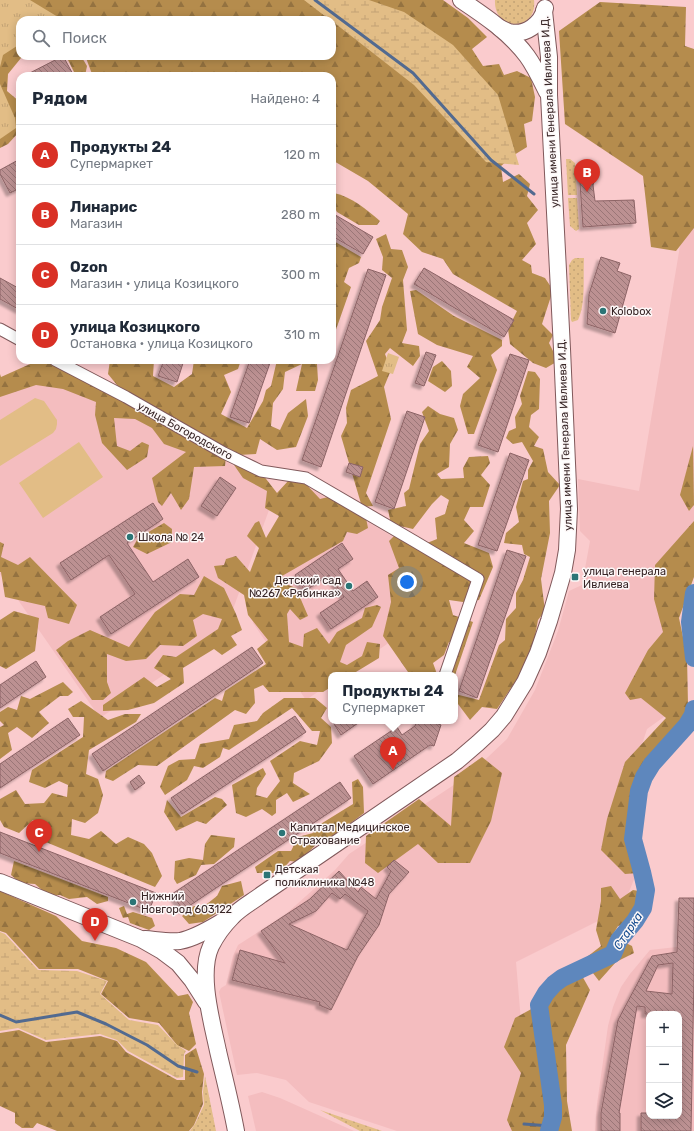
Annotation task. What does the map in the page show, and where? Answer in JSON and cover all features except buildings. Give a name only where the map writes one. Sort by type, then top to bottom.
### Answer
[{"type":"street","points":[[461,0],[495,24],[510,32],[521,32],[531,28],[540,21],[545,5]]},
{"type":"street","points":[[486,0],[487,13],[495,24],[519,46],[535,68],[549,96]]},
{"type":"street","name":"улица имени Генерала Ивлиева И.Д.","points":[[236,1131],[208,1005],[206,973],[210,947],[232,916],[462,757],[492,730],[504,716],[525,682],[538,653],[563,573],[567,550],[569,509],[549,96],[549,56],[545,5]]},
{"type":"street","points":[[0,329],[16,338]]},
{"type":"street","name":"улица Богородского","points":[[63,364],[126,397],[224,453],[261,471],[306,478],[414,540],[478,579],[446,672]]},
{"type":"street","points":[[0,882],[140,939],[162,951],[178,963],[192,980],[208,1005]]},
{"type":"street","points":[[140,939],[179,941],[204,932],[232,916]]},
{"type":"shaded area","points":[[694,207],[694,547],[672,607],[678,707],[647,729],[621,809],[637,872],[622,909],[516,962],[526,1081],[514,1131],[397,1131],[309,1102],[286,1080],[257,1073],[237,1075],[219,992],[221,988],[226,985],[233,956],[238,945],[286,914],[335,870],[349,854],[469,775],[507,739],[535,690],[558,631],[569,591],[582,585],[590,541],[580,531],[578,479],[639,491],[682,234]]},
{"type":"shaded area","name":"Школа № 24","points":[[43,364],[48,364],[265,483],[273,499],[224,634],[100,718],[0,574],[0,378]]},
{"type":"shaded area","name":"Детский сад №267 «Рябинка»","points":[[297,481],[438,563],[438,609],[346,672],[328,672],[328,685],[306,700],[253,623],[251,608]]},
{"type":"shaded area","points":[[694,945],[694,1131],[595,1131],[597,1104],[608,1026],[613,1007],[621,987],[650,950]]},
{"type":"shaded area","points":[[262,1092],[280,1098],[354,1131],[256,1131],[248,1096]]},
{"type":"green space","points":[[0,0],[443,0],[468,18],[487,37],[472,49],[483,66],[499,64],[504,75],[517,71],[531,78],[535,97],[532,121],[524,124],[527,147],[514,155],[501,166],[503,182],[519,174],[530,184],[527,196],[538,210],[527,223],[536,244],[522,260],[531,265],[532,273],[545,278],[553,290],[542,324],[553,335],[549,343],[558,361],[546,368],[533,363],[510,344],[508,329],[517,311],[453,274],[443,259],[422,252],[403,234],[408,214],[368,181],[336,162],[336,72],[91,72],[87,60],[336,60],[336,16],[16,16],[16,60],[19,60],[8,74],[7,91],[16,99],[16,135],[8,144],[0,148]]},
{"type":"green space","points":[[0,0],[30,0],[56,16],[16,16],[16,47],[3,55],[0,67]]},
{"type":"green space","points":[[304,0],[369,0],[404,12],[453,45],[498,95],[519,165],[486,162],[414,85],[336,24],[336,16],[325,16]]},
{"type":"green space","points":[[495,0],[534,0],[533,10],[529,18],[523,22],[515,24],[501,18],[496,10]]},
{"type":"green space","points":[[600,2],[686,7],[685,46],[694,49],[694,228],[676,251],[651,247],[643,176],[565,124],[559,31]]},
{"type":"green space","points":[[68,60],[83,60],[87,66],[86,72],[74,72]]},
{"type":"green space","points":[[0,84],[15,118],[16,128],[0,139]]},
{"type":"green space","points":[[566,159],[570,159],[575,163],[577,195],[568,195]]},
{"type":"green space","points":[[336,194],[353,200],[380,221],[377,225],[359,225],[337,212]]},
{"type":"green space","points":[[568,198],[577,198],[579,229],[576,231],[570,226]]},
{"type":"green space","points":[[386,234],[391,249],[402,250],[408,267],[403,280],[407,330],[402,343],[419,346],[420,356],[413,366],[390,348],[385,354],[391,370],[384,387],[391,419],[366,493],[373,506],[362,507],[341,436],[347,423],[346,408],[351,390],[378,376],[366,341],[380,320],[382,307],[392,278],[382,270],[383,257],[376,239]]},
{"type":"green space","points":[[336,242],[361,257],[359,263],[349,268],[344,282],[351,287],[336,330]]},
{"type":"green space","points":[[575,258],[584,258],[584,290],[581,313],[578,320],[572,322],[569,265]]},
{"type":"green space","points":[[416,290],[454,316],[502,340],[502,346],[491,355],[497,370],[474,434],[468,434],[460,406],[463,394],[480,378],[467,367],[473,356],[437,345],[418,334],[410,291]]},
{"type":"green space","points":[[388,353],[399,357],[393,374],[382,371]]},
{"type":"green space","points":[[442,361],[451,371],[452,386],[445,392],[428,381],[433,367]]},
{"type":"green space","points":[[30,364],[54,364],[226,456],[225,466],[194,467],[189,499],[181,510],[171,493],[162,506],[158,502],[152,478],[186,452],[164,444],[152,428],[135,419],[114,418],[117,446],[130,451],[142,442],[149,445],[147,457],[127,470],[102,443],[95,415],[96,402],[63,389],[36,385],[0,397],[0,374],[1,377]]},
{"type":"green space","points":[[109,364],[154,364],[153,376],[174,387],[192,374],[193,364],[240,364],[238,369],[224,375],[231,392],[221,414],[247,428],[263,401],[266,390],[271,386],[276,364],[302,364],[285,372],[283,389],[273,403],[271,426],[280,430],[288,413],[306,399],[308,416],[296,447],[277,450],[260,439],[256,454],[239,455],[121,390],[108,374]]},
{"type":"green space","points":[[302,364],[317,364],[318,380],[315,391],[296,391]]},
{"type":"green space","points":[[528,371],[535,372],[540,379],[539,409],[531,415],[529,427],[539,437],[534,446],[543,449],[548,472],[560,485],[549,501],[550,533],[541,579],[545,611],[538,620],[533,647],[519,676],[497,709],[482,707],[470,720],[458,704],[458,695],[479,700],[499,645],[505,640],[506,619],[516,608],[516,593],[523,580],[530,557],[524,554],[522,545],[504,543],[506,533],[519,522],[516,507],[523,481],[528,479],[528,470],[533,461],[522,442],[513,444],[506,438],[509,431],[516,428],[515,417],[522,404],[520,396]]},
{"type":"green space","points":[[35,398],[44,401],[57,420],[56,429],[53,433],[0,466],[0,420]]},
{"type":"green space","points":[[428,406],[440,414],[454,418],[458,430],[450,444],[449,467],[437,474],[441,479],[464,478],[463,468],[469,457],[488,456],[490,463],[481,475],[490,485],[483,507],[470,507],[464,520],[474,531],[464,543],[489,553],[493,567],[479,600],[463,602],[449,600],[453,615],[473,622],[456,672],[444,672],[457,646],[449,642],[444,655],[433,663],[436,672],[408,672],[383,636],[391,602],[388,575],[399,568],[389,541],[396,534],[417,547],[437,539],[435,518],[445,514],[449,500],[441,495],[432,504],[413,529],[391,524],[388,510],[406,506],[404,493],[409,489],[420,444],[429,431],[422,412]]},
{"type":"green space","points":[[79,442],[103,477],[43,518],[19,483]]},
{"type":"green space","points":[[693,446],[694,505],[689,511],[680,495]]},
{"type":"green space","points":[[234,465],[240,465],[259,476],[263,475],[277,493],[289,480],[303,481],[320,499],[332,496],[366,518],[368,528],[357,534],[347,532],[343,541],[282,576],[283,583],[296,588],[308,616],[300,620],[290,609],[287,614],[289,642],[303,647],[304,634],[317,628],[329,644],[337,632],[362,618],[365,608],[377,605],[381,607],[372,627],[346,645],[340,662],[347,665],[362,656],[367,642],[380,644],[379,658],[356,672],[328,672],[328,689],[323,692],[269,692],[263,685],[254,689],[255,703],[246,714],[235,710],[157,766],[138,765],[113,781],[105,778],[106,771],[215,698],[222,701],[225,691],[266,664],[257,649],[268,640],[248,615],[244,595],[218,578],[214,566],[224,565],[226,559],[236,556],[250,572],[259,548],[247,536],[255,523],[259,521],[266,538],[279,516],[265,508],[267,491],[243,478]]},
{"type":"green space","points":[[694,521],[694,577],[679,618],[687,656],[688,705],[681,725],[645,761],[635,790],[630,829],[638,873],[625,874],[601,850],[607,819],[625,762],[666,718],[641,698],[630,700],[625,693],[648,650],[663,632],[654,599],[655,565]]},
{"type":"green space","points":[[164,523],[172,529],[172,542],[147,554],[133,547],[138,538]]},
{"type":"green space","points":[[0,542],[4,544],[1,557],[18,565],[30,557],[77,605],[69,624],[48,618],[45,606],[5,597],[0,572]]},
{"type":"green space","points":[[204,576],[224,588],[242,630],[231,636],[237,645],[222,655],[214,649],[183,668],[184,683],[154,703],[128,710],[103,711],[103,705],[144,677],[157,687],[171,679],[154,668],[163,655],[176,657],[218,629],[222,619],[203,614],[193,620],[197,636],[183,646],[160,645],[146,659],[126,661],[107,654],[107,682],[111,693],[103,700],[92,700],[56,650],[68,641],[90,630],[129,647],[155,612],[180,594],[194,595]]},
{"type":"green space","points":[[14,611],[39,618],[35,651],[6,669],[0,666],[0,620]]},
{"type":"green space","points":[[63,682],[73,692],[68,696],[60,696],[39,712],[49,723],[32,738],[17,727],[8,733],[12,750],[0,759],[0,727],[4,725],[0,721],[0,712],[8,707],[17,710],[21,696],[30,699]]},
{"type":"green space","points":[[284,698],[315,698],[327,708],[321,718],[331,727],[332,743],[319,761],[294,773],[293,783],[310,794],[293,802],[287,793],[276,800],[276,813],[272,816],[262,809],[246,817],[236,813],[232,785],[263,768],[266,774],[257,788],[256,795],[267,798],[280,781],[270,761],[300,741],[317,745],[320,731],[312,731],[292,708],[229,750],[223,748],[220,757],[203,768],[194,766],[187,780],[165,795],[160,787],[168,766],[179,760],[195,759],[200,744],[229,739],[234,725],[257,721],[263,713]]},
{"type":"green space","points":[[81,701],[108,720],[125,714],[141,714],[136,722],[89,750],[86,774],[98,779],[103,795],[98,813],[85,823],[72,819],[71,835],[89,839],[101,831],[116,844],[128,837],[144,844],[152,853],[162,876],[155,887],[36,838],[40,824],[33,820],[19,833],[4,827],[0,820],[0,799],[16,790],[25,804],[44,803],[52,793],[67,797],[68,785],[59,781],[45,788],[29,782],[32,770],[83,737],[84,717],[73,717],[68,709]]},
{"type":"green space","points":[[482,757],[502,773],[491,821],[470,863],[438,863],[418,844],[378,873],[365,863],[366,836],[419,799],[451,826],[454,777]]},
{"type":"green space","points":[[358,779],[363,787],[364,813],[331,838],[323,838],[298,862],[290,861],[279,873],[257,873],[255,867],[278,851],[291,851],[298,837],[313,833],[319,825],[353,804],[352,782]]},
{"type":"green space","points":[[215,797],[222,799],[227,805],[206,824],[197,821],[176,831],[164,812],[167,800],[181,817]]},
{"type":"green space","points":[[211,835],[235,838],[234,847],[214,864],[201,865],[196,875],[177,884],[174,879],[175,861],[189,858],[203,860],[205,844]]},
{"type":"green space","points":[[14,861],[108,897],[108,901],[97,904],[87,897],[69,899],[60,895],[49,896],[35,884],[20,883],[11,875]]},
{"type":"green space","points":[[241,881],[244,895],[203,922],[189,924],[182,916],[194,906],[203,907],[217,896],[222,886]]},
{"type":"green space","points":[[611,886],[620,899],[633,890],[639,891],[641,903],[626,924],[618,926],[612,936],[632,946],[634,953],[616,962],[599,981],[583,960],[601,946],[596,930],[601,901],[601,888]]},
{"type":"green space","points":[[0,891],[56,916],[82,941],[116,948],[146,962],[178,996],[188,994],[193,1002],[189,1013],[196,1044],[189,1051],[177,1045],[159,1023],[129,1018],[101,994],[108,981],[78,969],[39,969],[6,933],[0,931]]},
{"type":"green space","points":[[124,906],[127,914],[133,912],[152,918],[155,926],[149,930],[130,923],[128,917],[123,918],[119,908]]},
{"type":"green space","points":[[0,932],[5,934],[38,970],[77,971],[107,981],[100,994],[129,1020],[158,1025],[176,1044],[186,1051],[184,1054],[183,1077],[177,1078],[128,1051],[117,1040],[100,1034],[46,1040],[18,1028],[0,1031]]},
{"type":"green space","points":[[581,974],[590,990],[566,1045],[567,1101],[572,1131],[512,1131],[507,1120],[521,1073],[504,1047],[515,1018],[535,1007],[565,981]]},
{"type":"green space","points":[[19,1030],[46,1042],[100,1036],[117,1041],[126,1052],[177,1080],[185,1080],[185,1055],[196,1048],[204,1074],[202,1092],[203,1104],[194,1125],[189,1131],[57,1131],[37,1123],[33,1128],[22,1128],[15,1123],[15,1113],[0,1106],[0,1033]]},
{"type":"green space","points":[[205,1076],[216,1131],[190,1131],[204,1105],[203,1092]]},
{"type":"green space","points":[[320,1110],[382,1131],[360,1131]]},
{"type":"waterway","points":[[315,0],[413,73],[491,160],[534,194]]},
{"type":"waterway","name":"Старка","points":[[694,593],[690,622],[694,658]]},
{"type":"waterway","name":"Старка","points":[[549,1131],[553,1117],[553,1105],[539,1005],[546,993],[562,978],[613,954],[619,940],[635,921],[643,908],[646,890],[633,839],[639,791],[644,777],[652,764],[687,725],[693,715],[694,709]]},
{"type":"waterway","points":[[0,1015],[16,1022],[77,1012],[106,1024],[147,1045],[178,1066],[197,1072]]},
{"type":"waterway","points":[[524,1124],[550,1126]]},
{"type":"place","name":"Линарис","points":[[587,192]]},
{"type":"place","name":"Kolobox","points":[[603,311]]},
{"type":"place","name":"Школа № 24","points":[[130,537]]},
{"type":"place","name":"улица генерала Ивлиева","points":[[575,577]]},
{"type":"place","name":"Детский сад №267 «Рябинка»","points":[[349,586]]},
{"type":"place","name":"Продукты 24","points":[[393,770]]},
{"type":"place","name":"Капитал Медицинское Страхование","points":[[282,833]]},
{"type":"place","name":"Ozon","points":[[39,852]]},
{"type":"place","name":"Детская поликлиника №48","points":[[267,875]]},
{"type":"place","name":"Нижний Новгород 603122","points":[[133,902]]},
{"type":"place","name":"улица Козицкого","points":[[95,941]]}]
